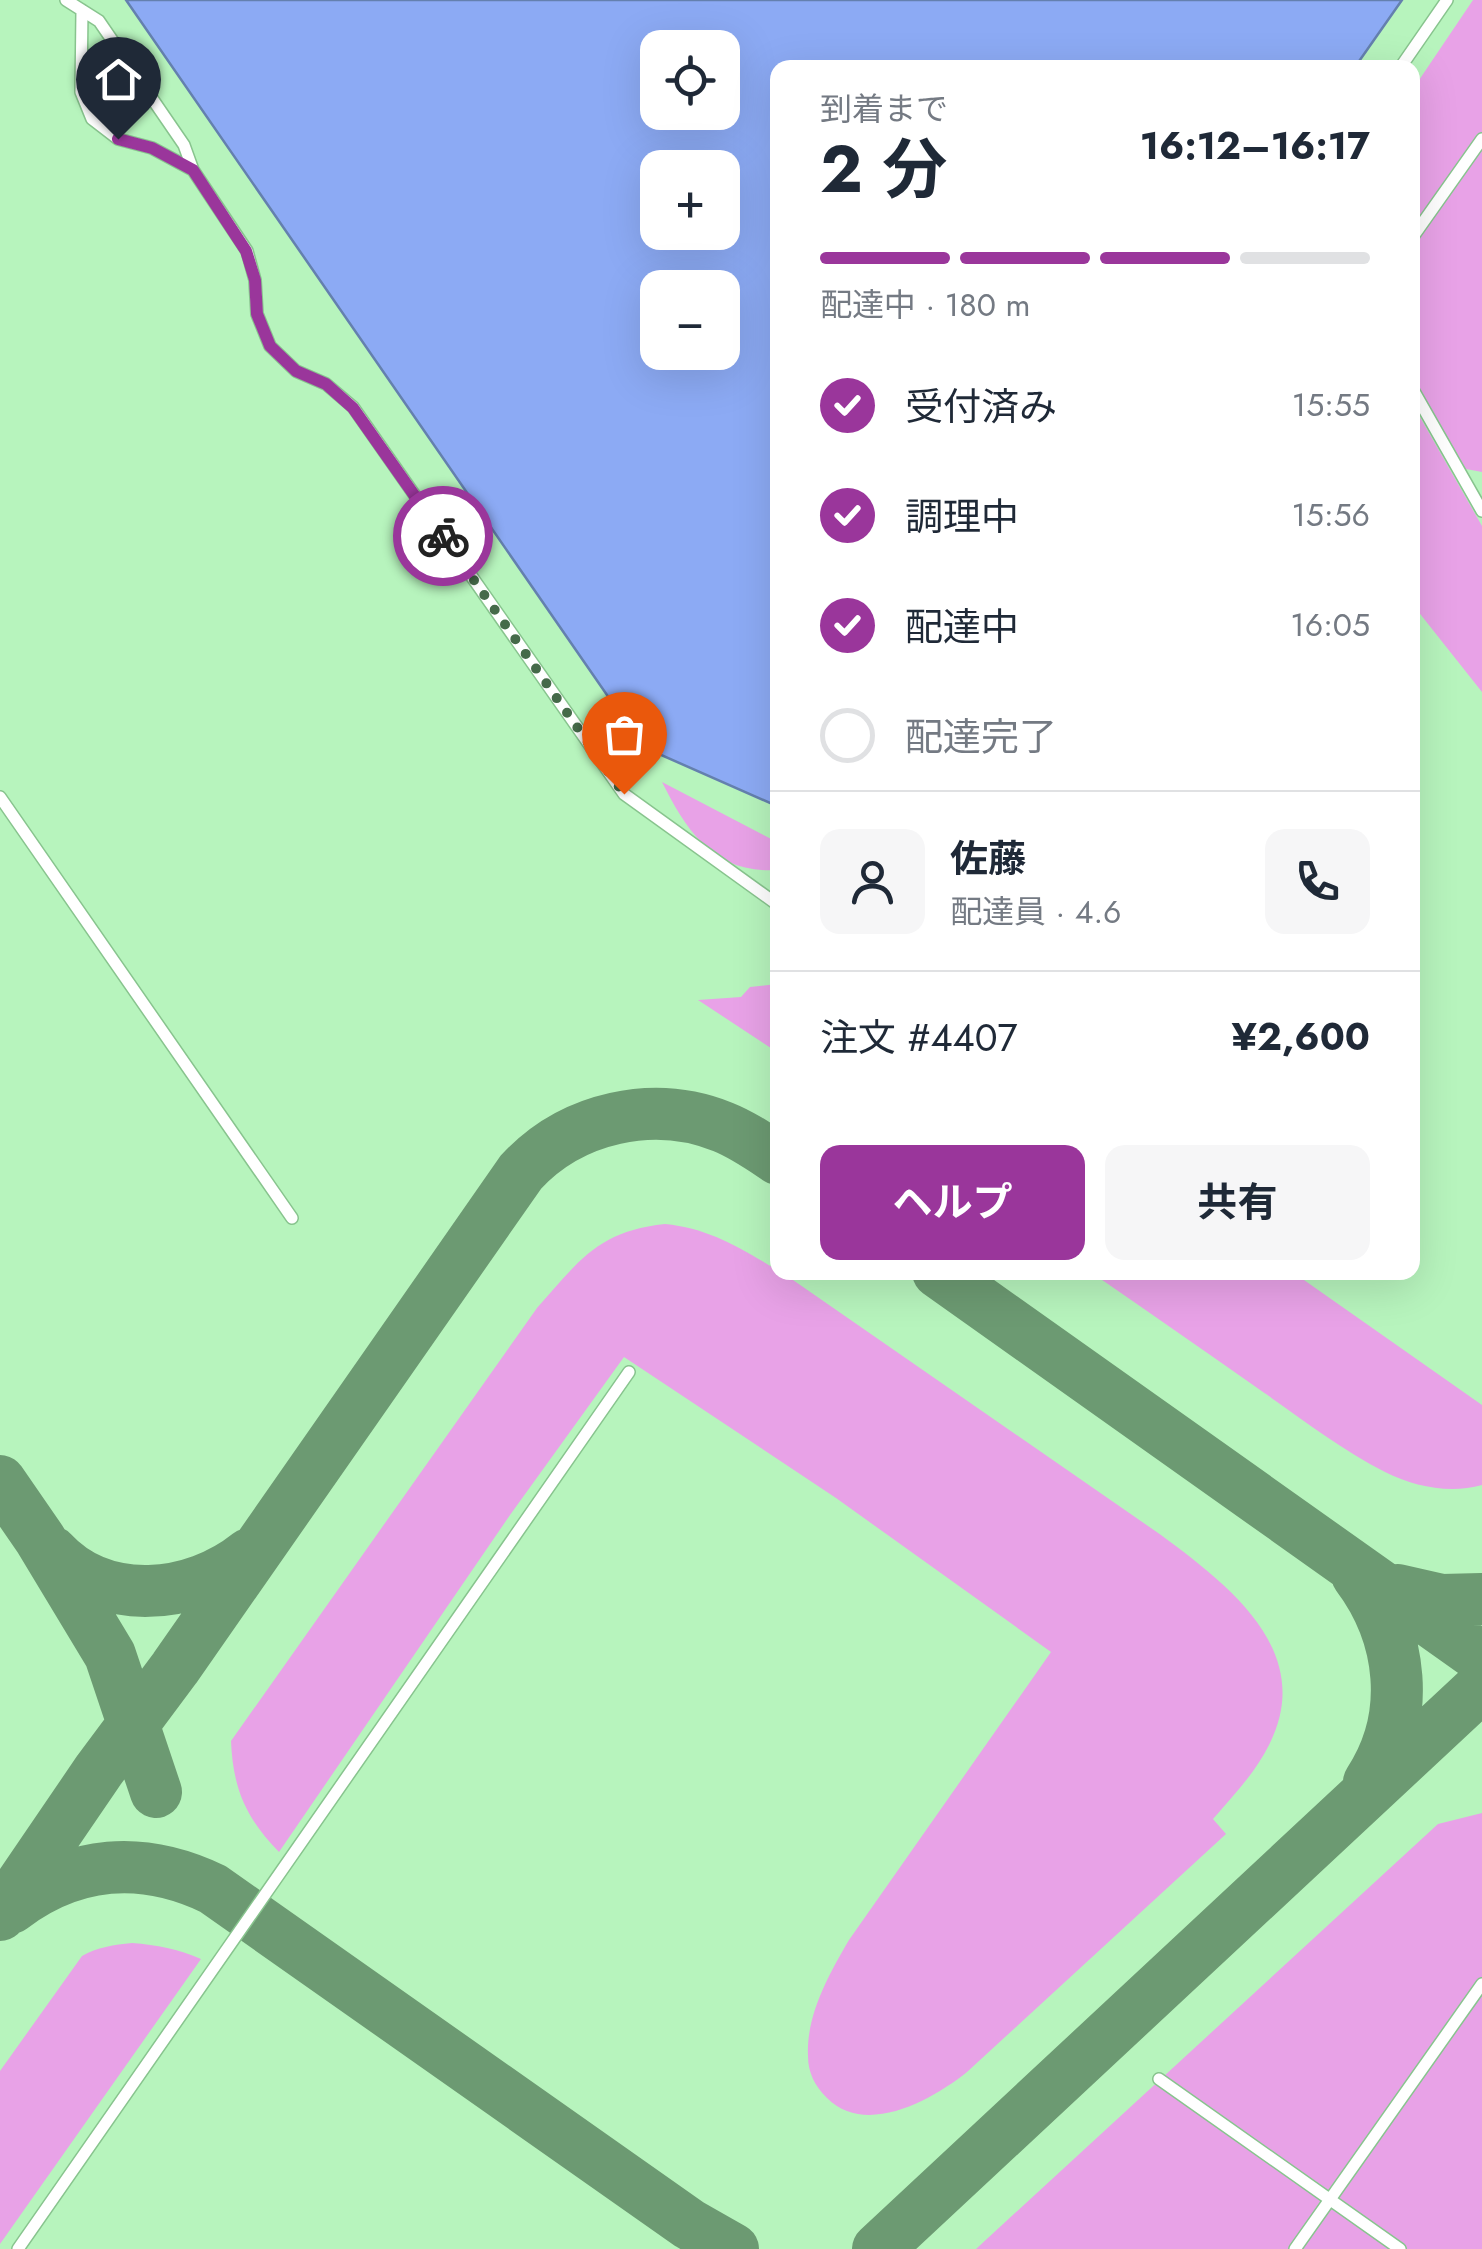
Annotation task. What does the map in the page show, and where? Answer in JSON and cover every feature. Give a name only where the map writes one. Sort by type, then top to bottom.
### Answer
[{"type":"lane","points":[[66,0],[99,21],[184,146],[193,170],[246,251],[255,280],[257,314],[270,346],[296,371],[326,384],[353,408],[624,794],[770,899]]},
{"type":"lane","points":[[1406,60],[1447,0]]},
{"type":"lane","points":[[82,10],[82,92],[92,119],[118,139],[152,148],[193,170]]},
{"type":"lane","points":[[1420,227],[1482,139]]},
{"type":"lane","points":[[1420,400],[1476,488],[1482,511]]},
{"type":"lane","points":[[0,797],[292,1218]]},
{"type":"lane","points":[[18,2249],[629,1372]]},
{"type":"lane","points":[[1296,2249],[1482,1984]]},
{"type":"lane","points":[[1159,2079],[1400,2249]]},
{"type":"shaded area","points":[[1473,0],[1482,0],[1482,472],[1455,462],[1420,390],[1420,79]]},
{"type":"shaded area","points":[[1420,417],[1482,526],[1482,692],[1420,614]]},
{"type":"shaded area","points":[[662,782],[770,838],[770,870],[736,865],[720,857],[693,833]]},
{"type":"shaded area","points":[[770,985],[770,1047],[698,1000],[741,997],[750,987]]},
{"type":"shaded area","points":[[665,1224],[696,1230],[750,1254],[770,1266],[770,1280],[793,1280],[1161,1535],[1237,1598],[1258,1623],[1273,1650],[1282,1679],[1281,1711],[1269,1745],[1213,1819],[1226,1834],[967,2072],[918,2103],[898,2110],[860,2114],[827,2098],[813,2079],[808,2062],[815,2010],[849,1940],[1051,1652],[836,1498],[624,1357],[510,1515],[279,1852],[250,1815],[238,1788],[231,1741],[537,1308],[592,1251],[623,1233]]},
{"type":"shaded area","points":[[1102,1280],[1304,1280],[1482,1405],[1482,1485],[1458,1489],[1420,1485],[1369,1463]]},
{"type":"shaded area","points":[[1482,1813],[1482,2249],[976,2249],[1438,1824]]},
{"type":"shaded area","points":[[132,1943],[167,1948],[201,1959],[0,2244],[0,2071],[82,1956],[100,1948]]},
{"type":"water","points":[[126,0],[1402,0],[1360,60],[770,60],[770,803],[643,747]]},
{"type":"taxiway","points":[[0,1915],[521,1172],[541,1153],[589,1126],[642,1114],[670,1114],[723,1127],[770,1154]]},
{"type":"taxiway","points":[[949,1280],[1482,1658]]},
{"type":"taxiway","points":[[0,1481],[110,1655],[156,1792]]},
{"type":"taxiway","points":[[52,1552],[73,1570],[97,1582],[149,1591],[202,1581],[249,1554]]},
{"type":"taxiway","points":[[1357,1575],[1384,1624],[1396,1677],[1392,1731],[1369,1782]]},
{"type":"taxiway","points":[[1398,1590],[1442,1600],[1482,1599]]},
{"type":"taxiway","points":[[878,2249],[1482,1686]]},
{"type":"taxiway","points":[[11,1908],[59,1880],[109,1868],[160,1871],[213,1889],[689,2224],[733,2249]]},
{"type":"way so far","points":[[443,536],[624,794]]},
{"type":"route","points":[[118,139],[152,148],[193,170],[246,251],[255,280],[257,314],[270,346],[296,371],[326,384],[353,408],[443,536]]}]
